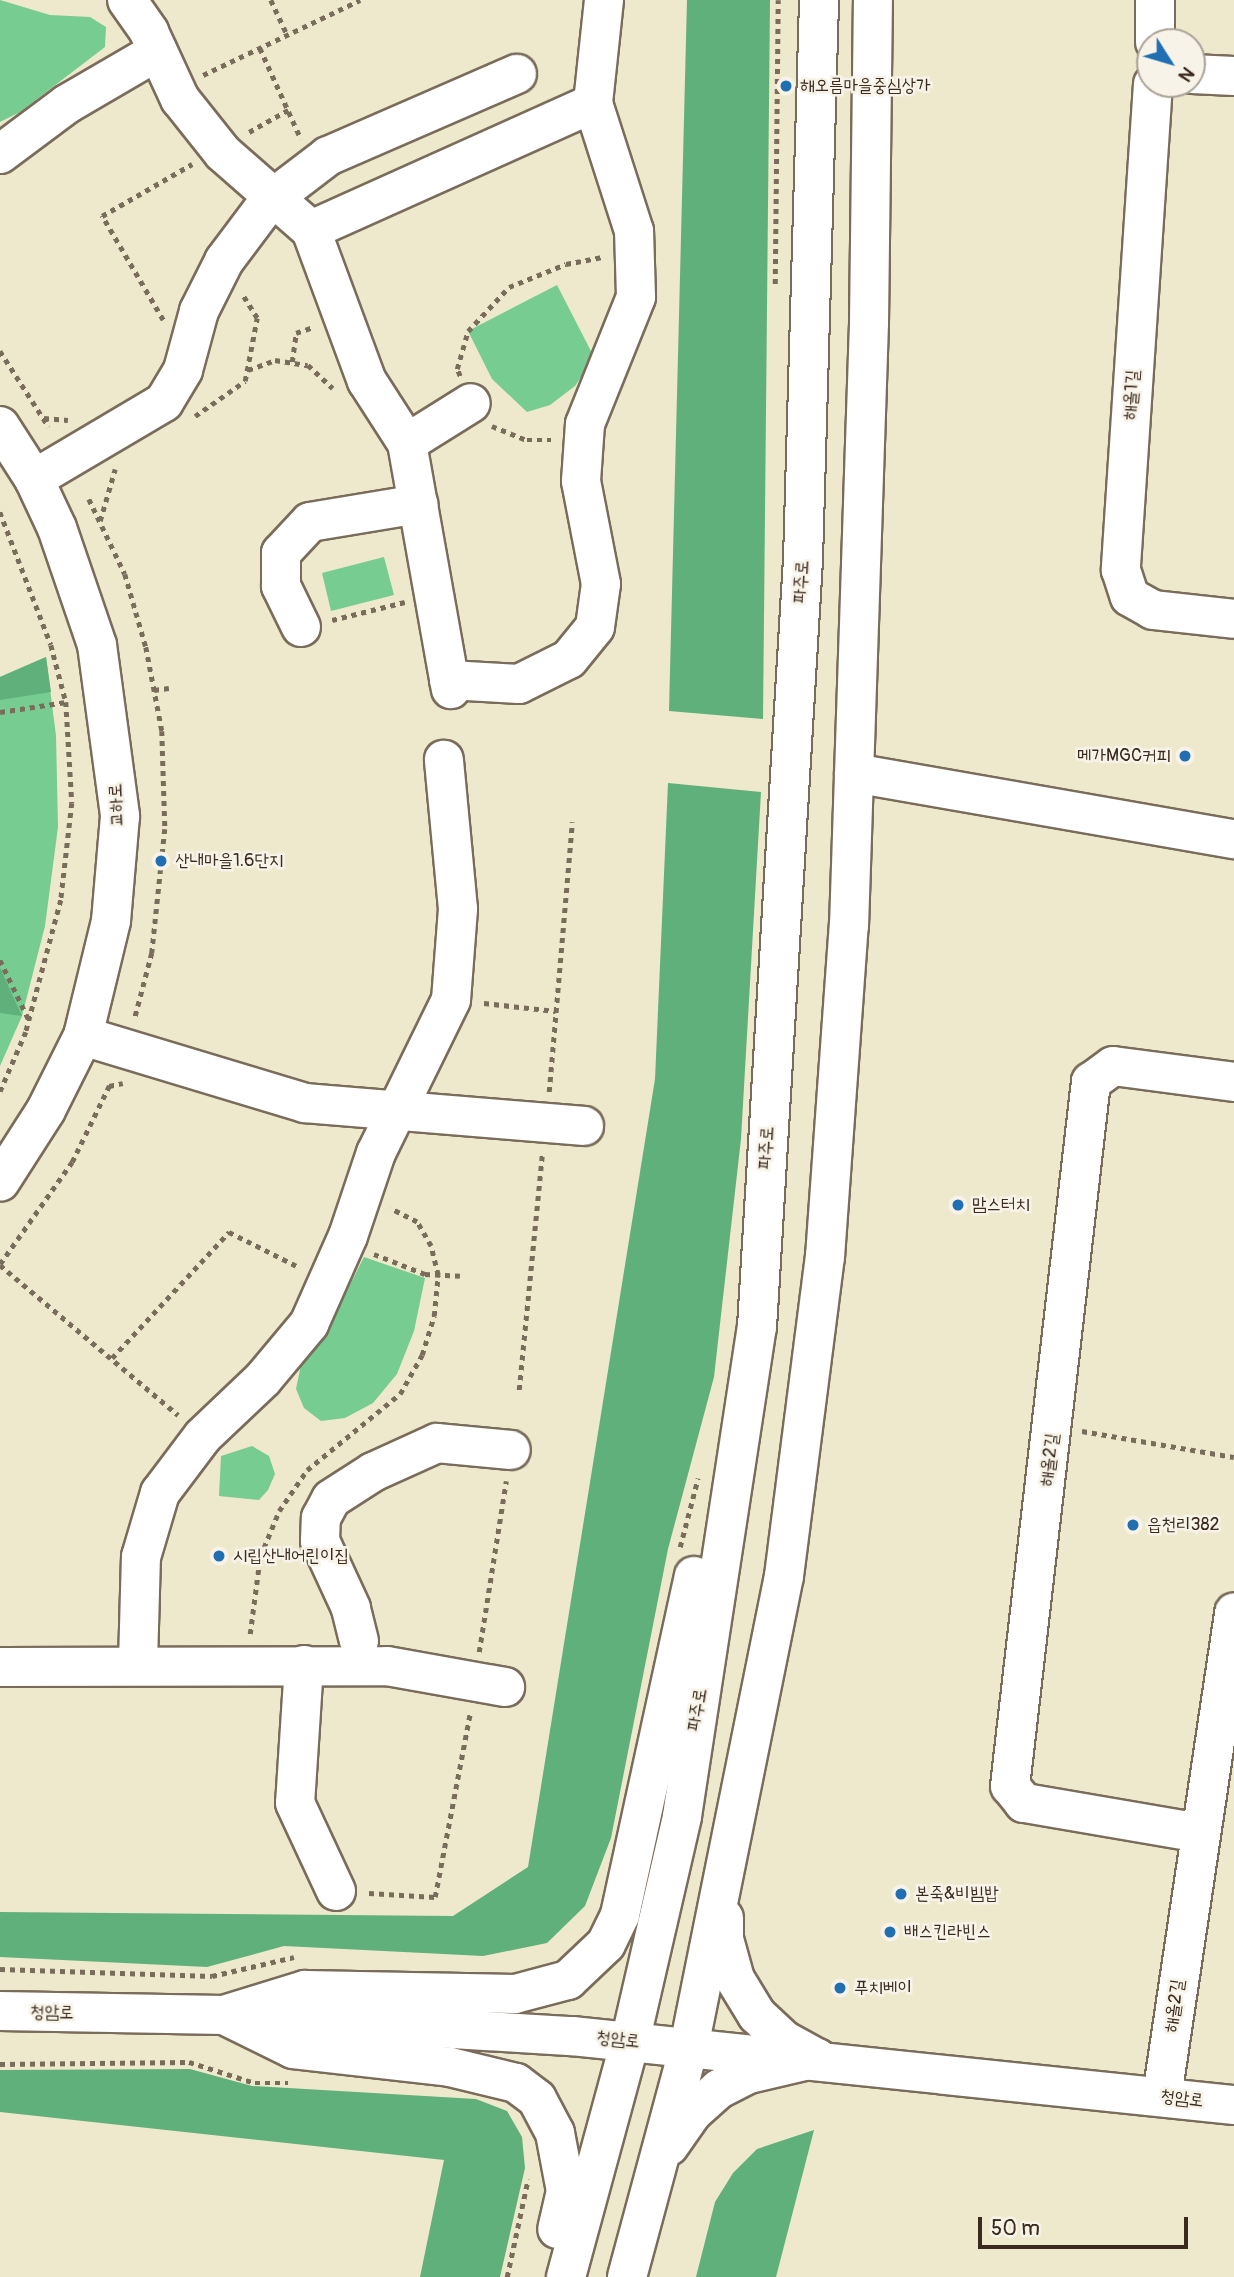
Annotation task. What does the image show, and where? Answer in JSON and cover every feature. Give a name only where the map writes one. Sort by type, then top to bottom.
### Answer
[{"type":"street","points":[[127,0],[158,51],[175,88],[219,148],[272,199],[310,230],[340,316],[367,381],[407,443],[450,684],[519,684],[569,659],[595,627],[601,584],[581,481],[583,440],[585,424],[636,298],[635,238],[593,103],[604,0]]},
{"type":"street","name":"파주로","points":[[566,2277],[630,2042],[682,1816],[757,1326],[803,560],[820,0]]},
{"type":"street","points":[[627,2277],[689,2047],[784,1576],[825,1257],[849,926],[869,323],[873,0]]},
{"type":"street","points":[[1155,0],[1155,28]]},
{"type":"street","points":[[0,154],[67,104],[158,51]]},
{"type":"street","points":[[34,479],[164,402],[183,370],[199,311],[224,261],[272,199],[328,156],[517,74]]},
{"type":"street","points":[[1206,75],[1234,76]]},
{"type":"street","name":"해올1길","points":[[1152,98],[1121,570],[1130,597],[1153,610],[1234,619]]},
{"type":"street","points":[[310,230],[593,103]]},
{"type":"street","points":[[407,443],[471,403]]},
{"type":"street","name":"교하로","points":[[0,426],[34,479],[57,528],[97,645],[120,816],[111,921],[83,1036],[46,1110],[0,1182]]},
{"type":"street","points":[[300,627],[281,586],[281,553],[295,537],[310,522],[419,504]]},
{"type":"street","points":[[138,1663],[141,1557],[160,1493],[203,1436],[263,1379],[309,1324],[351,1226],[376,1153],[451,1000],[458,909],[444,760]]},
{"type":"street","points":[[854,774],[1234,839]]},
{"type":"street","points":[[83,1036],[305,1103],[584,1126]]},
{"type":"street","name":"해올2길","points":[[1200,1833],[1024,1803],[1010,1786],[1054,1426],[1091,1082],[1113,1066],[1234,1082]]},
{"type":"street","points":[[359,1641],[351,1608],[320,1541],[321,1518],[331,1499],[373,1472],[437,1443],[511,1450]]},
{"type":"street","points":[[224,2015],[304,1990],[515,1994],[568,1980],[606,1944],[620,1915],[699,1553],[737,1455]]},
{"type":"street","name":"해올2길","points":[[1161,2096],[1234,1612]]},
{"type":"street","points":[[0,1667],[138,1663],[387,1666],[491,1676]]},
{"type":"street","points":[[304,1665],[295,1803],[336,1891]]},
{"type":"street","points":[[723,1880],[724,1939],[735,1979],[757,2015],[784,2040],[817,2058]]},
{"type":"street","name":"청암로","points":[[0,2011],[224,2015],[630,2042],[817,2058],[1234,2105]]},
{"type":"street","points":[[224,2015],[293,2049],[450,2067],[516,2083],[537,2099],[555,2133],[566,2191],[545,2277]]},
{"type":"street","points":[[651,2189],[670,2145],[691,2114],[719,2089],[749,2074],[817,2058]]},
{"type":"path","points":[[271,0],[287,34]]},
{"type":"path","points":[[175,88],[360,0]]},
{"type":"path","points":[[775,292],[778,0]]},
{"type":"path","points":[[167,328],[102,216],[288,110]]},
{"type":"path","points":[[583,440],[527,440],[492,426],[471,403],[457,369],[468,331],[509,287],[566,264],[606,256],[635,238]]},
{"type":"path","points":[[292,363],[296,333],[340,316]]},
{"type":"path","points":[[0,351],[49,427]]},
{"type":"path","points":[[247,370],[275,360],[308,365],[341,394]]},
{"type":"path","points":[[0,512],[51,645],[66,702],[72,803],[61,900],[29,1021],[0,1092]]},
{"type":"path","points":[[300,627],[433,596]]},
{"type":"path","points":[[154,690],[169,688]]},
{"type":"path","points":[[0,712],[66,702]]},
{"type":"path","points":[[548,1105],[572,822]]},
{"type":"path","points":[[0,960],[29,1021]]},
{"type":"path","points":[[451,1000],[556,1011]]},
{"type":"path","points":[[109,1086],[72,1162],[0,1264],[203,1436]]},
{"type":"path","points":[[519,1390],[544,1140]]},
{"type":"path","points":[[250,1637],[260,1557],[279,1511],[307,1470],[400,1394],[422,1355],[433,1316],[438,1275],[432,1246],[417,1222],[391,1208],[351,1226]]},
{"type":"path","points":[[351,1226],[438,1275],[460,1276]]},
{"type":"path","points":[[111,1358],[229,1232],[303,1269],[309,1258]]},
{"type":"path","points":[[1054,1426],[1234,1457]]},
{"type":"path","points":[[491,1676],[511,1450]]},
{"type":"path","points":[[679,1552],[698,1475]]},
{"type":"path","points":[[336,1891],[435,1898],[471,1709],[459,1705]]},
{"type":"path","points":[[0,1969],[212,1976],[282,1956],[296,1957]]},
{"type":"path","points":[[0,2063],[189,2062],[255,2082],[295,2084]]},
{"type":"path","points":[[507,2277],[525,2207],[529,2169]]},
{"type":"green space","points":[[0,0],[50,15],[90,17],[106,27],[105,47],[20,112],[0,122]]},
{"type":"green space","points":[[687,0],[770,0],[763,719],[669,711]]},
{"type":"green space","points":[[557,285],[594,357],[575,386],[550,405],[527,412],[492,379],[468,331]]},
{"type":"green space","points":[[384,557],[394,595],[331,611],[322,573]]},
{"type":"green space","points":[[46,657],[56,736],[58,827],[45,926],[22,1016],[0,1066],[0,677]]},
{"type":"green space","points":[[46,657],[51,692],[0,700],[0,677]]},
{"type":"green space","points":[[668,783],[761,792],[741,1139],[714,1377],[668,1549],[611,1838],[585,1906],[547,1943],[483,1956],[284,1946],[207,1967],[0,1957],[0,1912],[453,1916],[528,1867],[655,1079]]},
{"type":"green space","points":[[0,968],[1,970],[22,1016],[0,1013]]},
{"type":"green space","points":[[364,1257],[425,1278],[414,1331],[397,1374],[373,1403],[345,1418],[321,1421],[304,1408],[296,1389],[302,1360],[336,1312]]},
{"type":"green space","points":[[252,1446],[269,1456],[275,1474],[268,1490],[259,1500],[219,1496],[221,1456]]},
{"type":"green space","points":[[190,2069],[252,2086],[476,2099],[507,2111],[522,2137],[525,2168],[500,2277],[420,2277],[444,2160],[0,2112],[0,2070]]},
{"type":"green space","points":[[814,2130],[776,2277],[696,2277],[715,2202],[733,2173],[757,2149]]},
{"type":"place","name":"해오름마을중심상가","points":[[786,86]]},
{"type":"place","name":"메가MGC커피","points":[[1185,756]]},
{"type":"place","name":"산내마을1.6단지","points":[[161,861]]},
{"type":"place","name":"맘스터치","points":[[958,1205]]},
{"type":"place","name":"읍천리382","points":[[1133,1525]]},
{"type":"place","name":"시립산내어린이집","points":[[219,1556]]},
{"type":"place","name":"본죽&비빔밥","points":[[901,1894]]},
{"type":"place","name":"배스킨라빈스","points":[[890,1932]]},
{"type":"place","name":"푸치베이","points":[[840,1988]]}]
